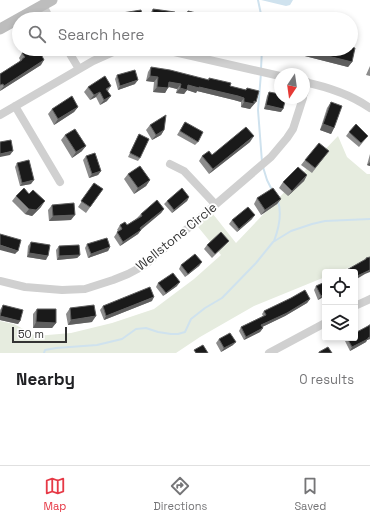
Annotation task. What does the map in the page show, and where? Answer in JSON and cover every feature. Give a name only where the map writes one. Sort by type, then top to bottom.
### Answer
[{"type":"main road","points":[[30,12],[47,2]]},
{"type":"main road","points":[[0,29],[12,22]]},
{"type":"street","points":[[47,2],[49,12]]},
{"type":"street","points":[[71,56],[79,69]]},
{"type":"street","points":[[0,115],[79,69],[105,56]]},
{"type":"street","points":[[192,56],[274,75]]},
{"type":"street","points":[[310,83],[333,88],[358,100],[370,108]]},
{"type":"street","name":"Wellstone Circle","points":[[0,281],[24,287],[62,290],[85,289],[113,280],[144,265],[264,164],[293,129],[301,104]]},
{"type":"street","points":[[15,106],[60,182]]},
{"type":"street","points":[[170,164],[184,171],[215,204]]},
{"type":"street","points":[[358,305],[370,300]]},
{"type":"street","points":[[269,353],[322,325]]},
{"type":"shaded area","points":[[338,136],[347,157],[367,174],[370,174],[370,259],[345,269],[322,269],[322,278],[254,306],[200,337],[176,353],[0,353],[0,321],[14,324],[36,336],[71,333],[112,323],[154,309],[194,279],[221,255],[194,222],[209,209],[236,243]]},
{"type":"water","points":[[261,0],[293,0],[290,5],[286,6]]},
{"type":"building","points":[[153,9],[175,12],[153,12]]},
{"type":"building","points":[[141,10],[141,12],[128,12]]},
{"type":"building","points":[[24,56],[42,56],[44,60],[4,86],[3,84],[0,85],[0,74],[25,57]]},
{"type":"building","points":[[328,56],[353,56],[352,62]]},
{"type":"building","points":[[151,67],[170,70],[209,80],[209,78],[231,83],[230,86],[246,90],[247,88],[259,91],[256,102],[254,101],[254,104],[244,102],[244,98],[238,96],[188,85],[187,90],[180,88],[181,84],[169,82],[168,88],[157,87],[158,77],[150,76]]},
{"type":"building","points":[[135,70],[138,80],[120,86],[117,75]]},
{"type":"building","points":[[105,76],[111,86],[106,89],[111,96],[104,100],[100,92],[94,95],[88,87]]},
{"type":"building","points":[[269,92],[274,93],[274,104],[284,104],[283,109],[266,105]]},
{"type":"building","points":[[72,96],[78,107],[58,119],[52,109]]},
{"type":"building","points":[[331,102],[342,106],[334,128],[323,124]]},
{"type":"building","points":[[166,115],[164,130],[156,135],[150,125]]},
{"type":"building","points":[[185,122],[203,132],[198,142],[180,131]]},
{"type":"building","points":[[356,124],[368,136],[361,143],[349,132]]},
{"type":"building","points":[[246,127],[254,136],[213,169],[202,156],[209,151],[212,155]]},
{"type":"building","points":[[75,129],[86,146],[76,152],[65,135]]},
{"type":"building","points":[[139,134],[149,139],[140,158],[130,153]]},
{"type":"building","points":[[11,140],[13,151],[0,154],[0,142]]},
{"type":"building","points":[[319,143],[329,151],[315,168],[305,160]]},
{"type":"building","points":[[95,153],[101,171],[92,174],[86,156]]},
{"type":"building","points":[[29,160],[34,180],[22,183],[17,163]]},
{"type":"building","points":[[140,166],[150,180],[138,188],[128,174]]},
{"type":"building","points":[[298,167],[307,175],[292,191],[283,182]]},
{"type":"building","points":[[94,183],[103,189],[90,207],[81,201]]},
{"type":"building","points":[[24,188],[29,194],[33,190],[45,201],[36,210],[29,209],[16,196]]},
{"type":"building","points":[[182,188],[189,197],[174,210],[167,201]]},
{"type":"building","points":[[273,188],[281,199],[265,210],[257,198]]},
{"type":"building","points":[[157,200],[164,209],[140,228],[141,230],[123,242],[117,232],[122,229],[120,225],[125,222],[127,225],[142,216],[141,214]]},
{"type":"building","points":[[74,203],[75,215],[53,216],[52,205]]},
{"type":"building","points":[[248,207],[255,215],[239,229],[232,220]]},
{"type":"building","points":[[221,232],[229,241],[215,254],[207,245]]},
{"type":"building","points":[[0,234],[21,240],[18,251],[0,245]]},
{"type":"building","points":[[107,238],[110,247],[91,254],[87,244]]},
{"type":"building","points":[[31,242],[50,245],[48,256],[29,253]]},
{"type":"building","points":[[79,245],[80,255],[59,256],[59,246]]},
{"type":"building","points":[[195,254],[202,262],[188,274],[181,265]]},
{"type":"building","points":[[370,257],[370,270],[358,276],[358,269],[348,269],[366,259]]},
{"type":"building","points":[[173,273],[180,282],[166,293],[158,283]]},
{"type":"building","points":[[322,283],[322,296],[321,296],[316,286]]},
{"type":"building","points":[[150,287],[154,297],[106,316],[103,306]]},
{"type":"building","points":[[305,290],[310,299],[287,313],[261,325],[263,328],[246,337],[241,327],[266,315],[264,311]]},
{"type":"building","points":[[3,305],[23,310],[20,321],[0,316]]},
{"type":"building","points":[[94,305],[96,316],[71,320],[70,308]]},
{"type":"building","points":[[37,309],[56,309],[56,323],[36,322]]},
{"type":"building","points":[[370,325],[370,337],[352,347],[349,341],[358,341],[358,331]]},
{"type":"building","points":[[230,333],[236,342],[224,348],[219,339]]},
{"type":"building","points":[[203,345],[208,353],[196,353],[194,350]]},
{"type":"building","points":[[328,347],[332,353],[319,353],[319,352]]},
{"type":"waterway","points":[[258,0],[261,12]]},
{"type":"waterway","points":[[261,69],[262,56]]},
{"type":"waterway","points":[[261,73],[258,110],[262,162]]},
{"type":"waterway","points":[[263,167],[272,190]]},
{"type":"waterway","points":[[274,241],[279,221],[280,211],[278,201]]},
{"type":"waterway","points":[[44,353],[45,350],[56,348],[97,345],[122,339],[136,329],[146,328],[171,334],[185,332],[191,319],[205,308],[222,298],[256,263],[273,242],[291,231],[325,221],[370,219]]}]
